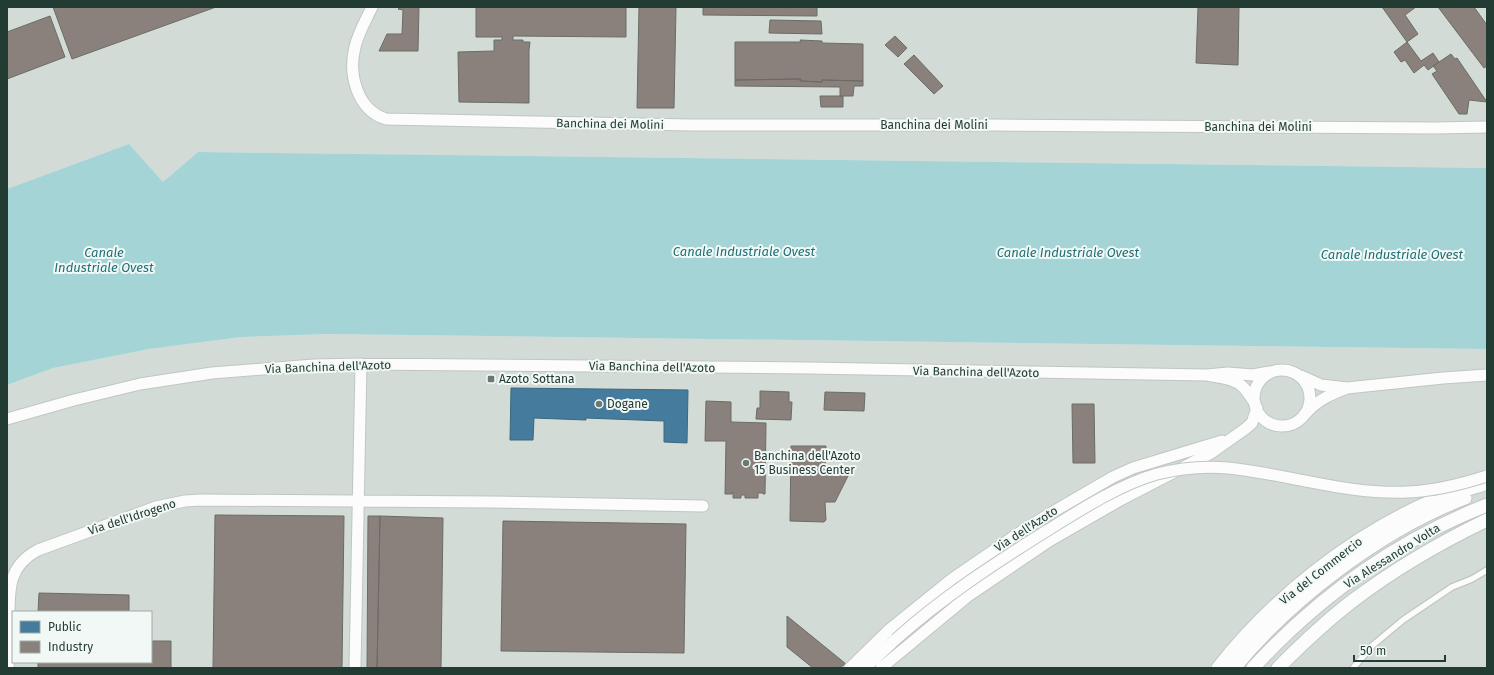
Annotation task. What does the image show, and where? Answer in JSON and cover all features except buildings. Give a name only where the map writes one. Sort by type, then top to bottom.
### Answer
[{"type":"street","name":"Banchina dei Molini","points":[[372,7],[355,47],[353,75],[357,90],[362,100],[369,109],[382,118],[692,125],[1487,127]]},
{"type":"street","name":"Via Banchina dell'Azoto","points":[[7,419],[74,400],[140,384],[212,373],[314,365],[361,364],[809,368],[1207,375]]},
{"type":"street","points":[[355,668],[361,364]]},
{"type":"street","points":[[1207,375],[1228,373],[1253,375],[1282,370],[1291,371],[1321,384],[1347,388],[1487,375]]},
{"type":"street","points":[[1256,406],[1255,390],[1259,382],[1265,375],[1274,371]]},
{"type":"street","points":[[1207,375],[1238,383],[1243,387],[1262,416],[1269,422],[1278,425],[1288,425],[1296,422],[1314,405],[1323,399],[1347,388]]},
{"type":"street","points":[[1299,375],[1306,382],[1309,390],[1310,399],[1304,416]]},
{"type":"street","name":"Via dell'Azoto","points":[[881,668],[968,596],[1049,541],[1122,499],[1211,454],[1252,423],[1256,406]]},
{"type":"street","name":"Via dell'Azoto","points":[[850,668],[890,629],[952,579],[1016,534],[1113,477],[1133,468],[1231,439]]},
{"type":"street","points":[[866,668],[896,640],[956,590],[1012,552],[1090,505],[1124,487],[1157,474],[1187,468],[1228,468],[1350,488],[1390,492],[1431,490],[1487,476]]},
{"type":"street","name":"Via del Commercio","points":[[1218,668],[1260,621],[1285,598],[1324,566],[1357,542],[1409,512],[1433,501],[1487,482]]},
{"type":"street","name":"Via Alessandro Volta","points":[[1234,668],[1263,636],[1290,611],[1348,564],[1416,521],[1454,503],[1487,490]]},
{"type":"street","name":"Via dell'Idrogeno","points":[[8,668],[10,585],[18,567],[26,557],[38,550],[156,507],[185,501],[200,500],[358,500],[703,506]]},
{"type":"street","name":"Via Alessandro Volta","points":[[1253,668],[1299,621],[1323,600],[1370,566],[1426,532],[1487,505]]},
{"type":"street","points":[[1278,668],[1318,630],[1383,578],[1435,547],[1487,520]]},
{"type":"lane","points":[[1353,668],[1373,645],[1403,620],[1452,587],[1472,579],[1487,570]]},
{"type":"shaded area","points":[[7,7],[1487,7],[1487,168],[198,152],[163,182],[129,144],[7,189]]},
{"type":"shaded area","points":[[328,334],[1487,349],[1487,668],[7,668],[7,385],[53,368],[149,349],[241,337]]},
{"type":"water","name":"Canale Industriale Ovest","points":[[129,144],[163,182],[198,152],[1487,168],[1487,349],[328,334],[241,337],[149,349],[53,368],[7,385],[7,189]]},
{"type":"place","name":"Azoto Sottana","points":[[491,379]]},
{"type":"place","name":"Dogane","points":[[599,404]]},
{"type":"place","name":"Banchina dell'Azoto 15 Business Center","points":[[746,463]]}]
